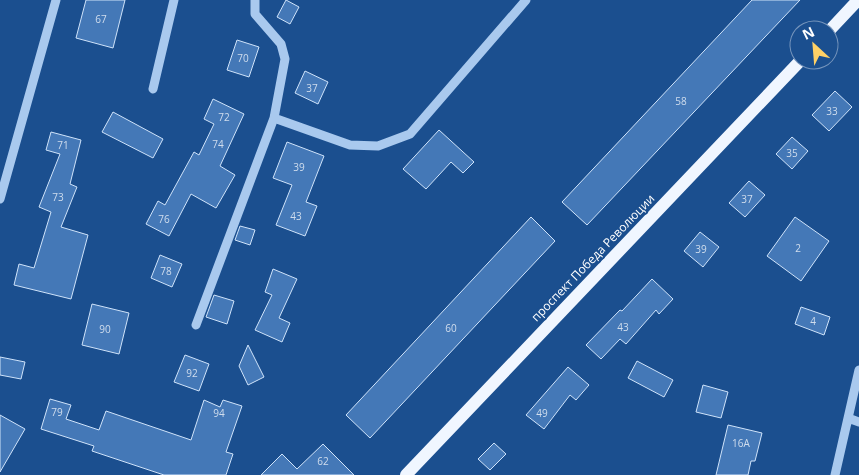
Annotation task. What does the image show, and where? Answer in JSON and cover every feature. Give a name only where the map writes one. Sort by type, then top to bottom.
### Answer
[{"type":"main road","points":[[839,20],[858,0]]},
{"type":"main road","name":"проспект Победа Революции","points":[[406,475],[791,70]]},
{"type":"street","points":[[0,198],[56,0]]},
{"type":"street","points":[[153,89],[174,0]]},
{"type":"street","points":[[196,325],[274,118],[285,59],[281,44],[255,14],[255,0]]},
{"type":"street","points":[[274,118],[350,144],[378,146],[410,134],[526,0]]},
{"type":"street","points":[[835,475],[859,370]]},
{"type":"street","points":[[848,418],[859,422]]},
{"type":"building","points":[[86,0],[125,0],[113,48],[76,38]]},
{"type":"building","points":[[286,0],[299,7],[290,24],[277,17]]},
{"type":"building","points":[[752,0],[800,0],[587,225],[562,202]]},
{"type":"building","points":[[237,40],[259,47],[249,77],[227,70]]},
{"type":"building","points":[[305,71],[328,82],[318,104],[295,93]]},
{"type":"building","points":[[835,91],[852,107],[829,131],[812,115]]},
{"type":"building","points":[[213,99],[244,114],[220,166],[235,175],[216,208],[191,194],[169,236],[146,224],[158,201],[165,205],[194,152],[199,155],[214,124],[204,119]]},
{"type":"building","points":[[113,112],[163,139],[153,158],[102,132]]},
{"type":"building","points":[[439,130],[474,162],[463,173],[451,162],[426,189],[403,169]]},
{"type":"building","points":[[51,132],[81,140],[70,184],[77,187],[61,227],[88,235],[71,299],[14,285],[19,264],[34,268],[51,212],[39,207],[60,154],[46,150]]},
{"type":"building","points":[[792,137],[808,151],[792,169],[776,154]]},
{"type":"building","points":[[287,142],[324,156],[306,202],[317,206],[305,236],[276,225],[292,185],[273,178]]},
{"type":"building","points":[[749,181],[765,195],[745,217],[729,203]]},
{"type":"building","points":[[531,217],[555,241],[370,438],[346,415]]},
{"type":"building","points":[[795,217],[829,241],[801,281],[767,256]]},
{"type":"building","points":[[240,226],[255,230],[250,245],[235,240]]},
{"type":"building","points":[[700,232],[719,247],[703,267],[684,251]]},
{"type":"building","points":[[160,255],[182,264],[172,287],[151,278]]},
{"type":"building","points":[[273,269],[297,279],[279,318],[290,323],[282,342],[255,330],[272,295],[265,292]]},
{"type":"building","points":[[652,279],[673,299],[659,314],[656,310],[626,344],[620,339],[601,359],[586,345]]},
{"type":"building","points":[[214,295],[234,301],[227,324],[206,317]]},
{"type":"building","points":[[92,304],[129,313],[119,354],[82,345]]},
{"type":"building","points":[[801,307],[830,317],[824,335],[795,324]]},
{"type":"building","points":[[248,345],[264,377],[248,385],[239,366]]},
{"type":"building","points":[[185,355],[209,364],[199,391],[174,382]]},
{"type":"building","points":[[0,357],[25,362],[21,379],[0,375]]},
{"type":"building","points":[[637,361],[673,380],[664,397],[628,378]]},
{"type":"building","points":[[568,367],[589,385],[576,400],[570,395],[544,429],[526,415]]},
{"type":"building","points":[[703,385],[728,392],[721,418],[696,412]]},
{"type":"building","points":[[50,399],[71,405],[66,419],[99,430],[106,411],[191,440],[204,400],[220,407],[223,400],[242,406],[226,452],[233,454],[226,475],[164,475],[92,451],[94,446],[41,429]]},
{"type":"building","points":[[0,415],[25,429],[0,472]]},
{"type":"building","points":[[728,425],[762,433],[755,461],[751,461],[748,475],[716,475]]},
{"type":"building","points":[[494,443],[506,454],[490,470],[478,459]]},
{"type":"building","points":[[323,444],[354,475],[261,475],[282,454],[297,469]]}]
